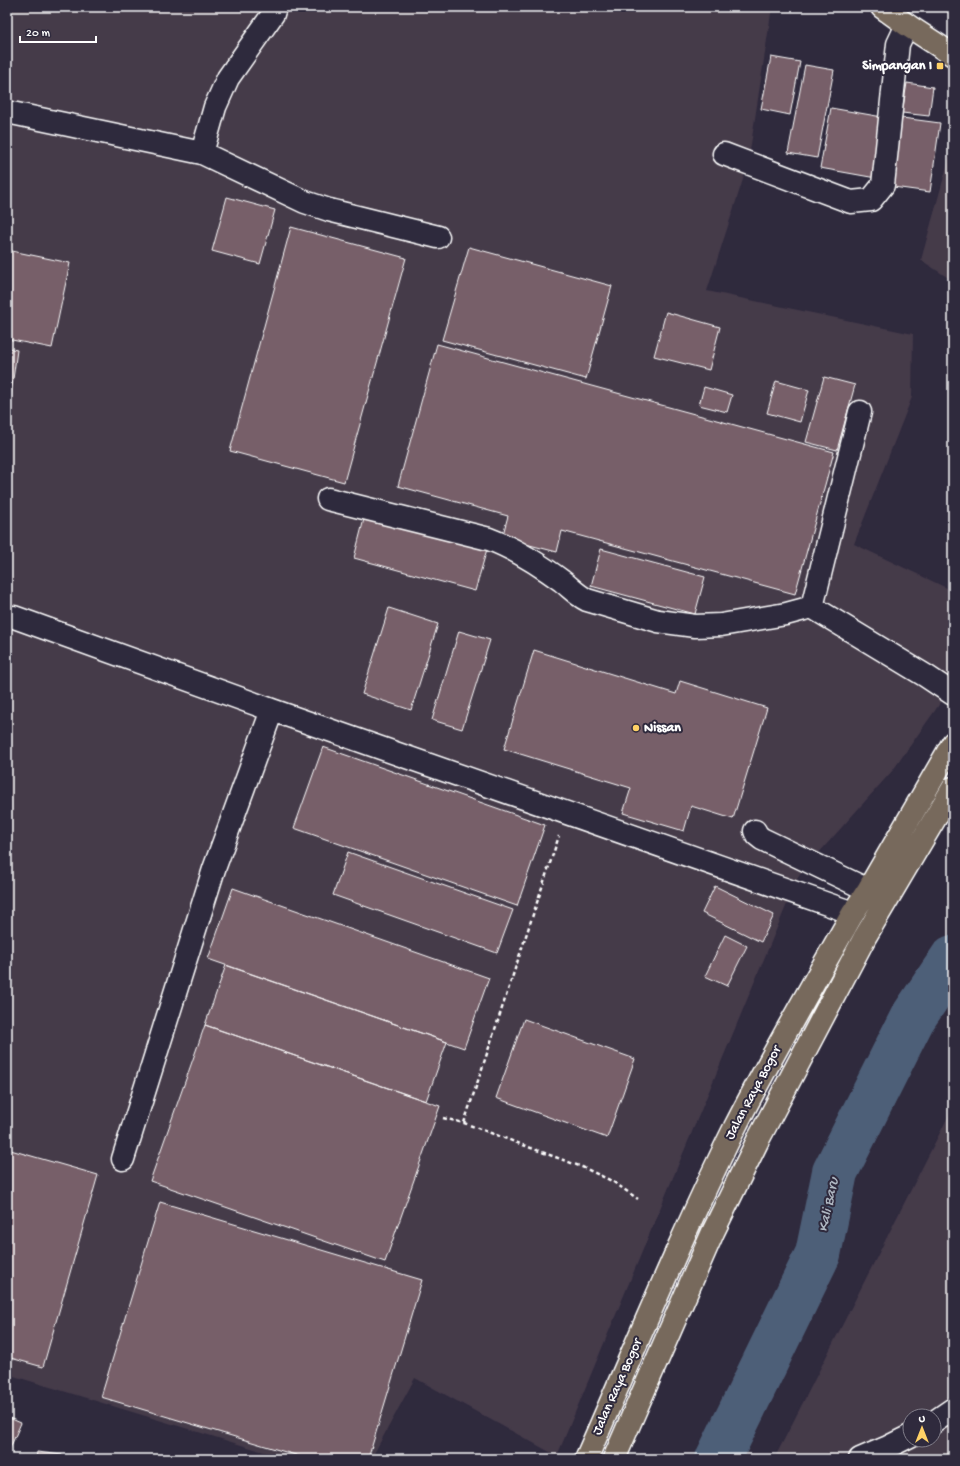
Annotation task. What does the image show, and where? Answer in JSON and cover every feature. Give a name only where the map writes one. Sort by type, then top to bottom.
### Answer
[{"type":"main road","points":[[882,7],[907,26],[953,55]]},
{"type":"main road","name":"Jalan Raya Bogor","points":[[586,1459],[690,1222],[735,1127],[766,1068],[853,913],[868,890],[953,743]]},
{"type":"main road","name":"Jalan Raya Bogor","points":[[614,1459],[713,1232],[758,1140],[865,937],[953,788]]},
{"type":"lane","points":[[202,153],[216,107],[228,78],[272,14],[275,7]]},
{"type":"lane","points":[[724,154],[851,202],[871,200],[883,185],[898,44],[907,26]]},
{"type":"lane","points":[[7,112],[202,153],[305,202],[329,210],[438,237]]},
{"type":"lane","points":[[812,607],[860,412]]},
{"type":"lane","points":[[328,499],[489,539],[505,545],[534,561],[566,584],[578,596],[658,621],[695,626],[721,625],[786,614],[812,607],[953,694]]},
{"type":"lane","points":[[14,617],[272,710],[853,913]]},
{"type":"lane","points":[[123,1159],[214,869],[272,710]]},
{"type":"lane","points":[[755,831],[762,839],[868,890]]},
{"type":"lane","points":[[942,1417],[953,1409]]},
{"type":"lane","points":[[860,1459],[902,1440]]},
{"type":"path","points":[[464,1123],[567,813]]},
{"type":"path","points":[[443,1118],[464,1123],[582,1167],[612,1182],[638,1199]]},
{"type":"shaded area","points":[[7,7],[772,7],[748,164],[707,291],[913,334],[912,397],[854,544],[953,591],[953,685],[893,770],[799,875],[557,1456],[415,1378],[371,1459],[287,1459],[7,1374]]},
{"type":"shaded area","points":[[953,144],[953,281],[921,260]]},
{"type":"shaded area","points":[[953,1107],[953,1459],[774,1459]]},
{"type":"building","points":[[771,57],[800,62],[790,115],[761,109]]},
{"type":"building","points":[[805,65],[834,70],[817,158],[788,153]]},
{"type":"building","points":[[907,83],[933,87],[929,116],[902,113]]},
{"type":"building","points":[[831,108],[888,118],[876,178],[820,168]]},
{"type":"building","points":[[902,118],[940,123],[930,192],[893,187]]},
{"type":"building","points":[[227,197],[275,210],[260,264],[212,251]]},
{"type":"building","points":[[291,227],[406,258],[344,482],[230,451]]},
{"type":"building","points":[[469,247],[612,286],[586,379],[442,340]]},
{"type":"building","points":[[7,250],[70,263],[52,348],[7,339]]},
{"type":"building","points":[[666,312],[720,327],[709,370],[654,356]]},
{"type":"building","points":[[437,344],[834,452],[795,594],[562,531],[557,552],[502,538],[508,516],[398,486]]},
{"type":"building","points":[[7,348],[17,350],[7,423]]},
{"type":"building","points":[[824,377],[855,385],[837,450],[806,442]]},
{"type":"building","points":[[776,381],[809,390],[800,422],[767,413]]},
{"type":"building","points":[[704,387],[732,395],[727,412],[699,405]]},
{"type":"building","points":[[365,515],[487,549],[475,591],[354,558]]},
{"type":"building","points":[[601,549],[705,577],[695,614],[591,586]]},
{"type":"building","points":[[389,608],[438,624],[411,710],[362,694]]},
{"type":"building","points":[[459,631],[490,640],[462,729],[432,720]]},
{"type":"building","name":"Nissan","points":[[534,650],[676,694],[680,681],[767,708],[733,819],[691,806],[684,831],[623,813],[631,788],[504,749]]},
{"type":"building","points":[[323,747],[545,825],[517,906],[294,828]]},
{"type":"building","points":[[348,852],[513,910],[497,953],[333,895]]},
{"type":"building","points":[[715,886],[774,915],[761,942],[702,913]]},
{"type":"building","points":[[233,888],[489,978],[464,1048],[208,959]]},
{"type":"building","points":[[725,935],[747,946],[727,986],[705,976]]},
{"type":"building","points":[[226,965],[447,1042],[426,1101],[205,1025]]},
{"type":"building","points":[[524,1019],[635,1059],[607,1138],[496,1098]]},
{"type":"building","points":[[205,1025],[440,1106],[385,1262],[150,1181]]},
{"type":"building","points":[[7,1149],[98,1175],[43,1367],[7,1357]]},
{"type":"building","points":[[160,1202],[422,1280],[368,1459],[309,1459],[101,1397]]},
{"type":"building","points":[[7,1417],[21,1423],[7,1455]]},
{"type":"building","points":[[37,1452],[62,1455],[62,1459],[36,1459]]},
{"type":"waterway","name":"Kali Baru","points":[[718,1459],[818,1254],[835,1172],[912,1019],[953,958]]},
{"type":"place","name":"Simpangan I","points":[[940,66]]},
{"type":"place","name":"Nissan","points":[[636,728]]}]
